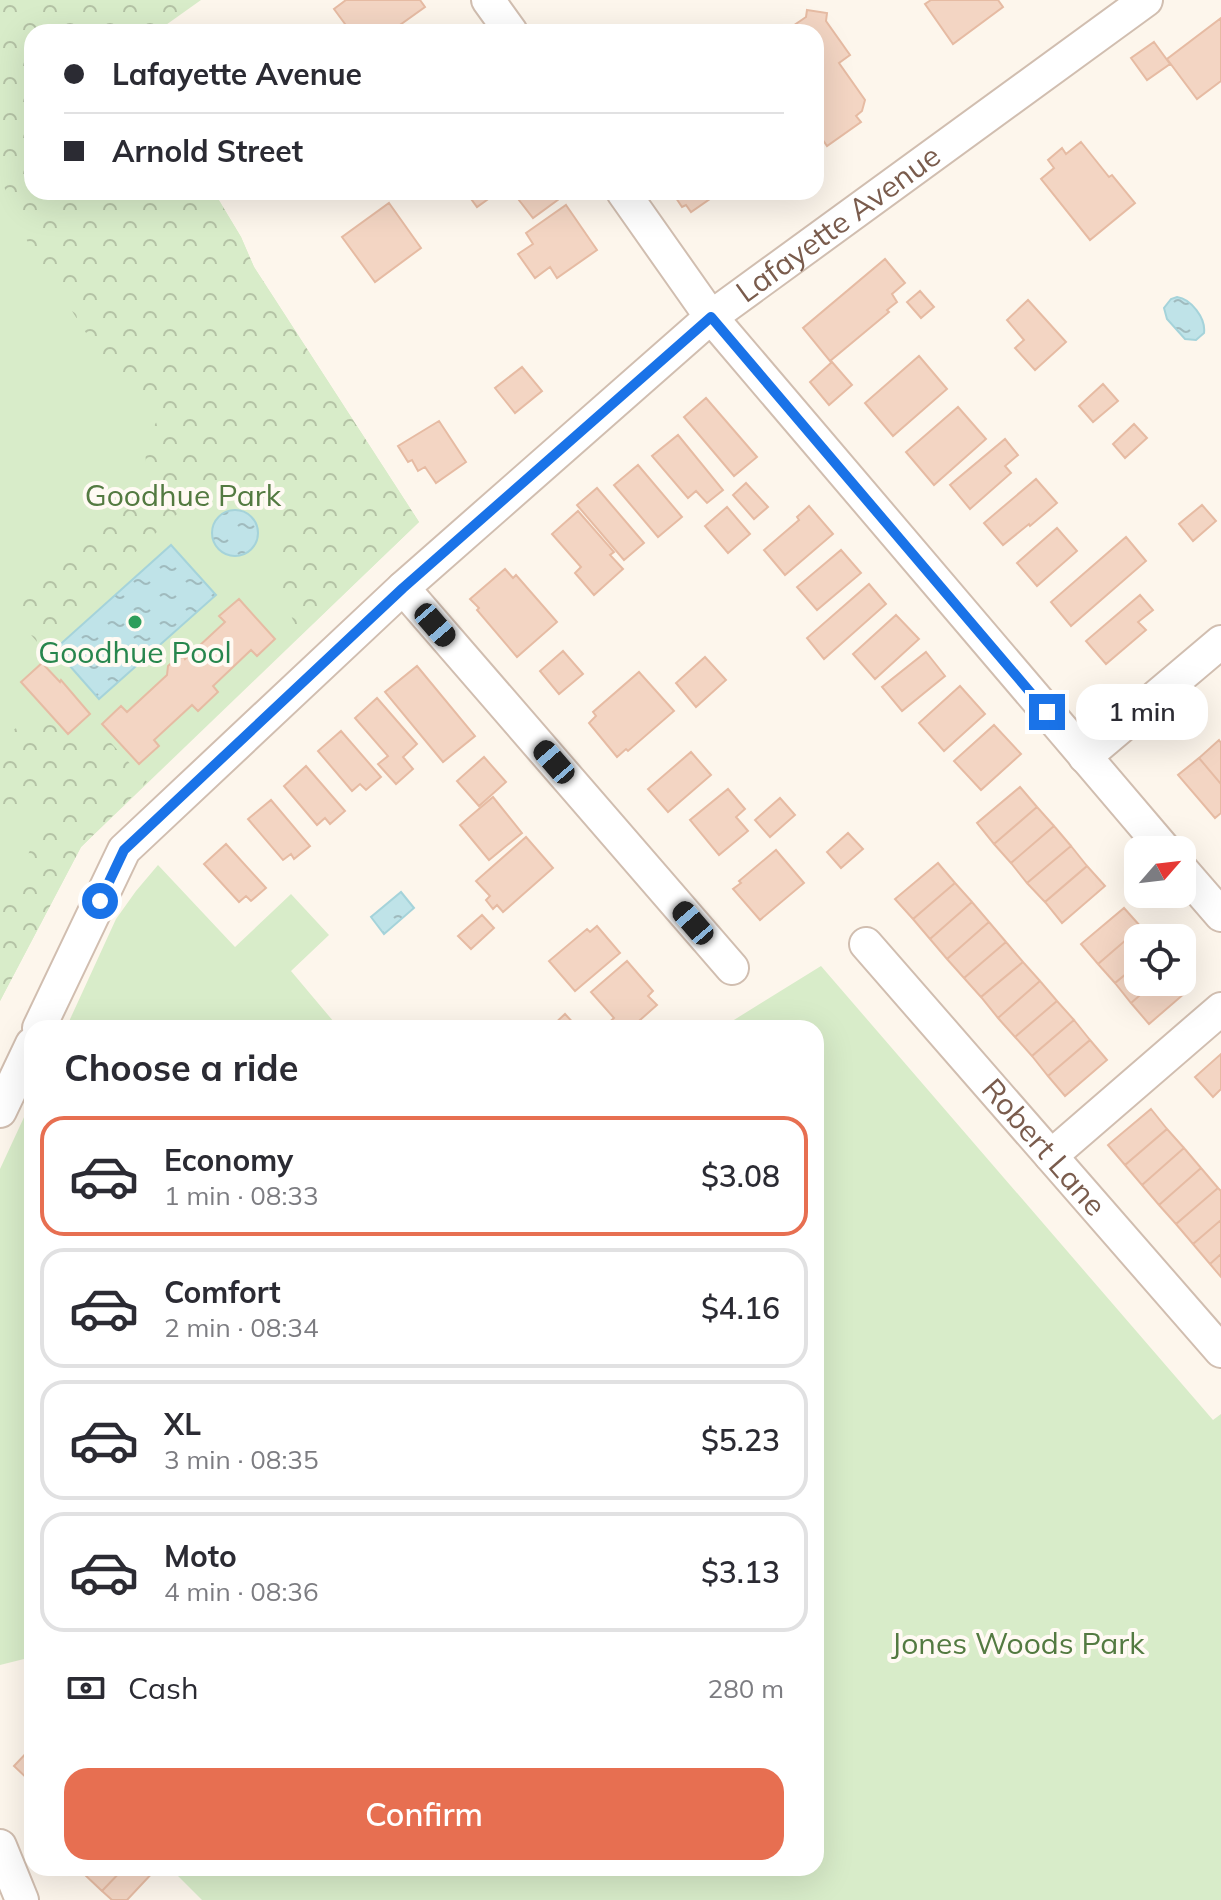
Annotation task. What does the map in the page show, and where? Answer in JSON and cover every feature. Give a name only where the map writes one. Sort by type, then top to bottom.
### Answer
[{"type":"street","points":[[488,0],[505,24]]},
{"type":"street","name":"Lafayette Avenue","points":[[43,1020],[124,850],[403,588],[711,317],[1146,0]]},
{"type":"street","points":[[629,200],[711,317],[1153,836]]},
{"type":"street","points":[[403,588],[732,968]]},
{"type":"street","points":[[1085,757],[1221,642]]},
{"type":"street","points":[[1196,886],[1221,915]]},
{"type":"street","name":"Robert Lane","points":[[866,944],[1221,1351]]},
{"type":"street","points":[[1051,1156],[1221,1009]]},
{"type":"street","points":[[0,1111],[8,1077],[24,1055]]},
{"type":"street","points":[[0,1846],[22,1900]]},
{"type":"green space","name":"Goodhue Park","points":[[0,0],[109,0],[122,24],[24,24],[24,200],[219,200],[241,237],[254,267],[419,522],[81,847],[0,1001]]},
{"type":"green space","points":[[0,0],[201,0],[167,24],[24,24],[24,200],[219,200],[241,237],[254,267],[419,522],[300,636],[277,584],[283,555],[277,527],[256,499],[229,488],[204,494],[172,518],[38,643],[7,607],[132,491],[146,467],[145,442],[158,419],[141,390],[118,383],[26,239],[0,177]]},
{"type":"green space","points":[[47,710],[68,734],[101,732],[147,782],[81,847],[0,1001],[0,911],[43,824],[43,813],[36,810],[17,812],[0,808],[3,745],[13,730]]},
{"type":"green space","points":[[158,865],[235,947],[291,894],[329,935],[291,971],[332,1020],[70,1020],[116,919]]},
{"type":"green space","name":"Jones Woods Park","points":[[821,966],[1213,1420],[1221,1414],[1221,1900],[202,1900],[178,1876],[824,1876],[824,1020],[734,1020]]},
{"type":"green space","points":[[24,1117],[24,1659],[0,1665],[0,1169]]},
{"type":"water","points":[[1177,297],[1192,305],[1203,321],[1204,333],[1196,340],[1185,339],[1167,319],[1164,308]]},
{"type":"water","points":[[235,510],[251,517],[258,533],[251,549],[235,556],[219,549],[212,533],[219,517]]},
{"type":"water","name":"Goodhue Pool","points":[[171,545],[216,595],[99,699],[55,649]]},
{"type":"water","points":[[401,892],[414,908],[384,934],[371,917]]},
{"type":"building","points":[[346,0],[420,0],[425,7],[401,24],[345,24],[334,9]]},
{"type":"building","points":[[931,0],[998,0],[1003,7],[953,44],[925,4]]},
{"type":"building","points":[[807,10],[827,13],[826,21],[850,55],[839,63],[865,100],[862,111],[856,116],[861,122],[827,146],[824,142],[824,24],[796,24],[806,17]]},
{"type":"building","points":[[1221,18],[1221,81],[1197,99],[1167,59]]},
{"type":"building","points":[[1154,42],[1170,64],[1147,80],[1131,58]]},
{"type":"building","points":[[1081,142],[1135,203],[1090,240],[1041,179],[1054,168],[1048,160],[1062,148],[1066,154]]},
{"type":"building","points":[[472,200],[487,200],[477,207]]},
{"type":"building","points":[[519,200],[558,200],[533,218]]},
{"type":"building","points":[[677,200],[708,200],[691,212],[686,205],[682,207]]},
{"type":"building","points":[[389,203],[421,248],[375,282],[342,237]]},
{"type":"building","points":[[566,205],[597,250],[557,278],[550,267],[535,278],[518,254],[533,244],[526,233]]},
{"type":"building","points":[[885,259],[905,283],[892,294],[897,302],[830,361],[803,328]]},
{"type":"building","points":[[920,291],[934,307],[921,318],[907,302]]},
{"type":"building","points":[[1028,300],[1066,342],[1035,370],[1015,348],[1024,340],[1007,320]]},
{"type":"building","points":[[919,356],[947,389],[893,436],[865,403]]},
{"type":"building","points":[[832,362],[852,385],[829,405],[810,382]]},
{"type":"building","points":[[522,367],[542,391],[515,413],[495,388]]},
{"type":"building","points":[[1103,384],[1118,401],[1093,422],[1079,406]]},
{"type":"building","points":[[706,398],[757,457],[734,476],[684,417]]},
{"type":"building","points":[[958,407],[986,439],[934,485],[906,452]]},
{"type":"building","points":[[439,421],[466,462],[436,483],[425,467],[418,471],[412,460],[408,462],[398,446]]},
{"type":"building","points":[[1134,424],[1147,438],[1125,458],[1113,444]]},
{"type":"building","points":[[678,435],[723,490],[707,503],[696,491],[688,498],[652,456]]},
{"type":"building","points":[[1005,439],[1018,455],[1005,466],[1011,473],[970,509],[950,485]]},
{"type":"building","points":[[638,465],[682,517],[658,537],[614,485]]},
{"type":"building","points":[[1036,479],[1057,503],[1003,545],[984,523]]},
{"type":"building","points":[[746,483],[768,507],[754,519],[733,495]]},
{"type":"building","points":[[597,488],[644,543],[624,560],[577,505]]},
{"type":"building","points":[[1202,505],[1216,521],[1193,541],[1179,524]]},
{"type":"building","points":[[809,506],[833,534],[785,575],[764,550],[799,520],[797,517]]},
{"type":"building","points":[[727,507],[750,534],[728,553],[705,526]]},
{"type":"building","points":[[578,511],[614,552],[610,555],[623,569],[594,595],[575,573],[581,567],[552,534]]},
{"type":"building","points":[[1057,528],[1077,551],[1037,586],[1017,563]]},
{"type":"building","points":[[1126,537],[1146,561],[1071,626],[1051,602]]},
{"type":"building","points":[[841,550],[861,573],[817,610],[797,587]]},
{"type":"building","points":[[505,569],[513,578],[516,575],[557,622],[517,657],[470,599]]},
{"type":"building","points":[[869,584],[886,604],[824,659],[807,638]]},
{"type":"building","points":[[1140,595],[1153,610],[1138,622],[1146,630],[1106,664],[1086,641]]},
{"type":"building","points":[[239,599],[275,639],[257,656],[251,650],[213,686],[218,692],[198,711],[192,705],[154,740],[159,746],[139,764],[102,724],[121,706],[127,712],[167,675],[168,666],[177,658],[185,659],[225,622],[219,616]]},
{"type":"building","points":[[896,615],[919,639],[875,679],[853,654]]},
{"type":"building","points":[[563,651],[583,674],[559,694],[540,671]]},
{"type":"building","points":[[926,652],[945,676],[902,711],[882,687]]},
{"type":"building","points":[[705,657],[726,680],[696,707],[676,683]]},
{"type":"building","points":[[42,663],[90,714],[68,734],[21,682]]},
{"type":"building","points":[[417,666],[475,736],[443,762],[385,692]]},
{"type":"building","points":[[639,672],[674,711],[617,757],[589,723],[596,716],[593,712]]},
{"type":"building","points":[[960,686],[985,714],[944,751],[919,723]]},
{"type":"building","points":[[377,698],[417,744],[403,757],[413,769],[396,784],[378,764],[388,756],[355,718]]},
{"type":"building","points":[[994,725],[1021,754],[981,790],[954,761]]},
{"type":"building","points":[[341,731],[381,777],[366,790],[360,784],[352,791],[318,751]]},
{"type":"building","points":[[1219,740],[1221,743],[1221,784],[1199,758]]},
{"type":"building","points":[[691,752],[711,775],[668,812],[648,789]]},
{"type":"building","points":[[484,757],[506,782],[479,806],[457,781]]},
{"type":"building","points":[[1199,758],[1221,784],[1221,813],[1215,818],[1178,775]]},
{"type":"building","points":[[306,766],[345,811],[330,824],[325,818],[317,825],[284,786]]},
{"type":"building","points":[[1020,787],[1037,807],[994,844],[977,823]]},
{"type":"building","points":[[728,789],[745,809],[736,817],[748,831],[719,855],[690,820]]},
{"type":"building","points":[[493,797],[522,833],[489,860],[460,825]]},
{"type":"building","points":[[780,798],[795,815],[770,837],[755,820]]},
{"type":"building","points":[[271,800],[310,846],[294,859],[291,854],[283,860],[248,819]]},
{"type":"building","points":[[1037,807],[1054,826],[1011,863],[994,844]]},
{"type":"building","points":[[1054,826],[1071,846],[1027,883],[1011,863]]},
{"type":"building","points":[[848,833],[863,849],[841,868],[827,852]]},
{"type":"building","points":[[526,837],[553,868],[503,912],[497,905],[493,909],[486,900],[490,896],[476,881]]},
{"type":"building","points":[[226,844],[266,888],[251,901],[246,896],[239,902],[204,864]]},
{"type":"building","points":[[1071,846],[1087,866],[1045,902],[1027,883]]},
{"type":"building","points":[[776,850],[804,883],[760,920],[733,889]]},
{"type":"building","points":[[938,863],[955,883],[913,919],[895,899]]},
{"type":"building","points":[[1087,866],[1105,886],[1062,923],[1045,902]]},
{"type":"building","points":[[955,883],[972,902],[930,939],[913,919]]},
{"type":"building","points":[[972,902],[989,922],[947,959],[930,939]]},
{"type":"building","points":[[1124,908],[1138,924],[1124,924],[1124,942],[1098,964],[1081,944]]},
{"type":"building","points":[[482,915],[494,928],[471,949],[458,936]]},
{"type":"building","points":[[989,922],[1006,942],[964,978],[947,959]]},
{"type":"building","points":[[597,926],[620,953],[575,991],[549,961],[587,929],[590,932]]},
{"type":"building","points":[[1006,942],[1023,962],[981,997],[964,978]]},
{"type":"building","points":[[1124,942],[1124,976],[1115,983],[1098,964]]},
{"type":"building","points":[[627,961],[653,991],[648,996],[657,1005],[640,1020],[612,1020],[614,1018],[591,992]]},
{"type":"building","points":[[1023,962],[1040,981],[998,1018],[981,997]]},
{"type":"building","points":[[1124,976],[1124,994],[1115,983]]},
{"type":"building","points":[[1040,981],[1057,1001],[1015,1037],[998,1018]]},
{"type":"building","points":[[1125,996],[1139,996],[1131,1003]]},
{"type":"building","points":[[1139,996],[1182,996],[1149,1024],[1131,1003]]},
{"type":"building","points":[[1057,1001],[1074,1020],[1032,1056],[1015,1037]]},
{"type":"building","points":[[1074,1020],[1090,1040],[1048,1076],[1032,1056]]},
{"type":"building","points":[[1090,1040],[1107,1060],[1065,1096],[1048,1076]]},
{"type":"building","points":[[1221,1054],[1221,1089],[1213,1097],[1195,1077]]},
{"type":"building","points":[[1151,1109],[1167,1129],[1125,1165],[1108,1145]]},
{"type":"building","points":[[1167,1129],[1184,1148],[1142,1185],[1125,1165]]},
{"type":"building","points":[[1184,1148],[1201,1168],[1159,1205],[1142,1185]]},
{"type":"building","points":[[1201,1168],[1218,1188],[1176,1224],[1159,1205]]},
{"type":"building","points":[[1218,1188],[1221,1191],[1221,1220],[1193,1244],[1176,1224]]},
{"type":"building","points":[[1221,1220],[1221,1254],[1210,1264],[1193,1244]]},
{"type":"building","points":[[1221,1254],[1221,1277],[1210,1264]]},
{"type":"building","points":[[24,1755],[24,1775],[14,1766]]},
{"type":"building","points":[[86,1876],[116,1876],[102,1891]]},
{"type":"building","points":[[116,1876],[150,1876],[127,1900],[112,1900],[102,1891]]},
{"type":"place","name":"Goodhue Pool","points":[[135,622]]},
{"type":"route","points":[[100,901],[124,850],[403,588],[711,317],[1047,712]]}]
